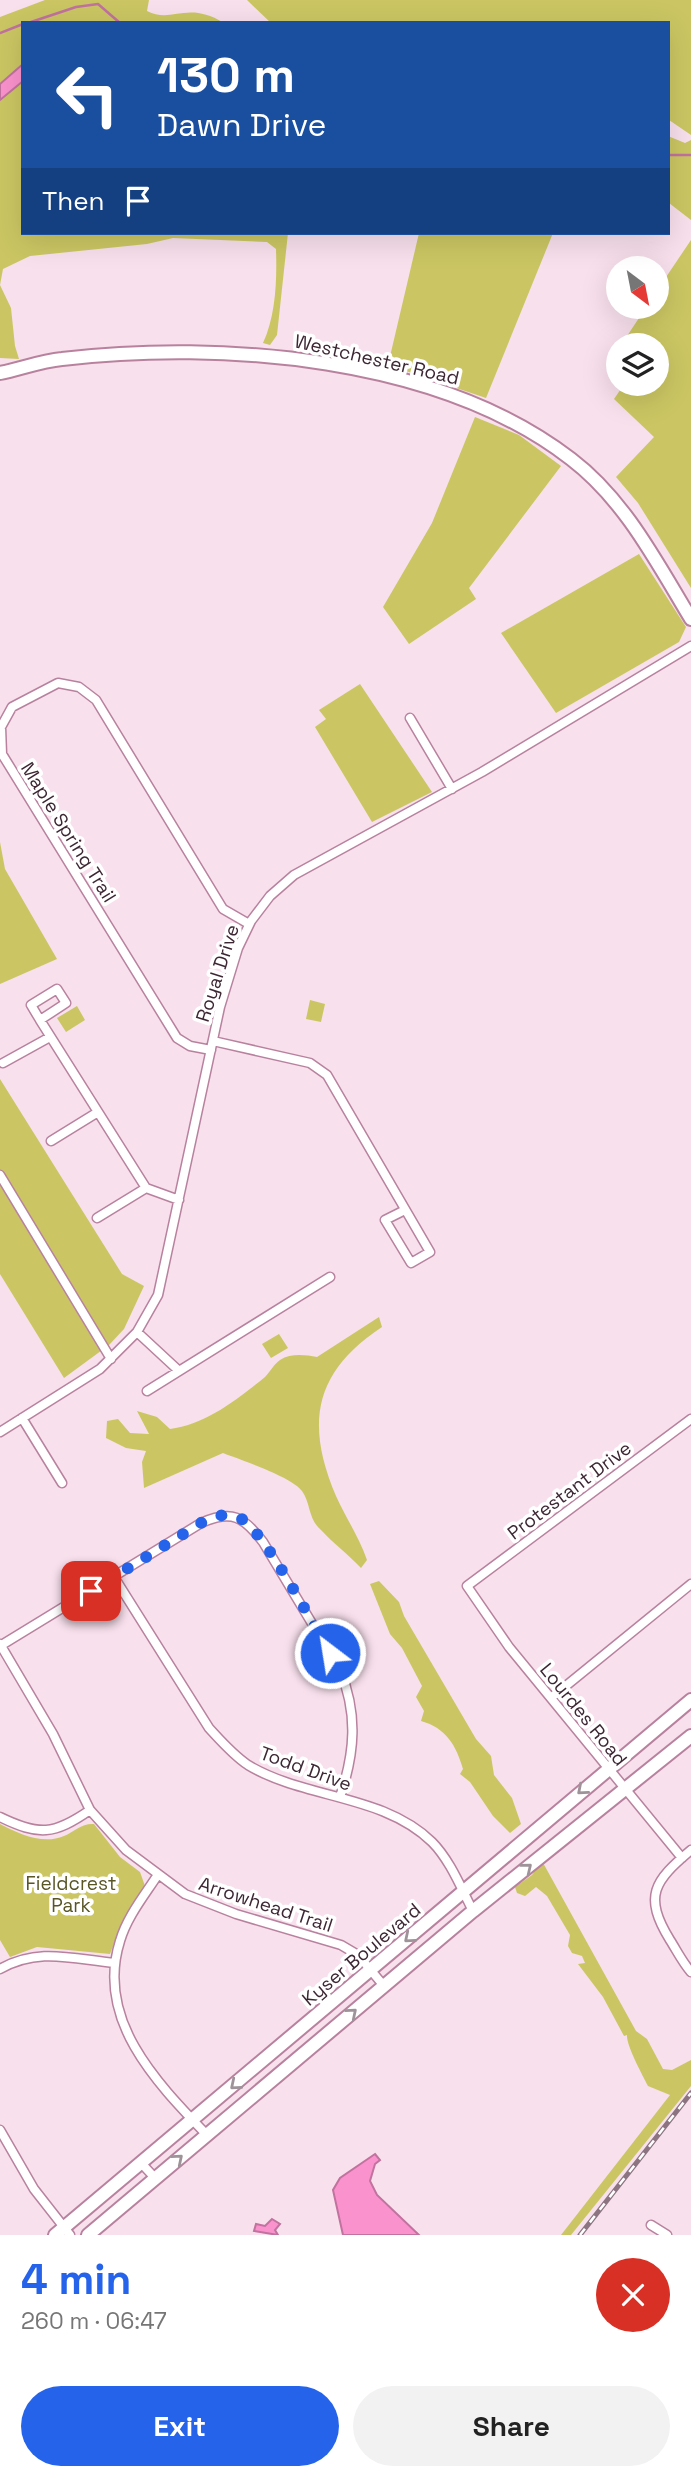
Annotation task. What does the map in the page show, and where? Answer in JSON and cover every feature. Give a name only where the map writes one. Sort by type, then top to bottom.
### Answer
[{"type":"street","name":"Westchester Road","points":[[0,373],[68,358],[156,351],[229,352],[295,358],[399,380],[469,400],[518,425],[572,459],[636,529],[691,620]]},
{"type":"street","name":"Royal Drive","points":[[0,1432],[80,1383],[111,1359],[137,1332],[158,1295],[212,1045],[238,948],[249,925],[270,896],[294,875],[452,789],[691,646]]},
{"type":"street","name":"Maple Spring Trail","points":[[212,1045],[190,1046],[177,1038],[2,754],[1,727],[12,707],[58,683],[79,687],[96,700],[223,909],[249,925]]},
{"type":"street","points":[[410,718],[452,789]]},
{"type":"street","points":[[40,1020],[146,1188],[179,1200]]},
{"type":"street","points":[[4,1063],[50,1037]]},
{"type":"street","points":[[212,1045],[310,1062],[327,1075],[430,1252],[411,1263],[384,1220],[405,1210]]},
{"type":"street","points":[[51,1141],[98,1112]]},
{"type":"street","points":[[0,1175],[111,1359]]},
{"type":"street","points":[[97,1218],[146,1188]]},
{"type":"street","points":[[147,1391],[330,1277]]},
{"type":"street","points":[[137,1332],[178,1370]]},
{"type":"street","points":[[22,1418],[62,1483]]},
{"type":"street","name":"Protestant Drive","points":[[467,1586],[691,1419]]},
{"type":"street","points":[[0,1645],[217,1515],[237,1517],[250,1525],[263,1542],[340,1670],[348,1690],[354,1725],[353,1751],[340,1797]]},
{"type":"street","name":"Todd Drive","points":[[114,1577],[209,1728],[229,1750],[270,1775],[340,1797],[412,1826],[432,1843],[474,1911]]},
{"type":"street","points":[[551,1698],[691,1584]]},
{"type":"street","name":"Lourdes Road","points":[[467,1586],[606,1769],[626,1788],[682,1858]]},
{"type":"street","name":"Arrowhead Trail","points":[[0,1645],[54,1734],[90,1810],[126,1850],[157,1876],[185,1894],[236,1914],[341,1945],[358,1955],[384,1986]]},
{"type":"street","name":"Kyser Boulevard","points":[[63,2232],[606,1769],[691,1700]]},
{"type":"street","name":"Kyser Boulevard","points":[[88,2235],[474,1911],[691,1736]]},
{"type":"street","points":[[0,1817],[29,1831],[51,1831],[71,1824],[90,1810]]},
{"type":"street","points":[[691,1850],[664,1873],[654,1893],[655,1913],[691,1972]]},
{"type":"street","points":[[157,1876],[132,1914],[120,1939],[115,1963],[117,2004],[123,2028],[144,2062],[206,2135]]},
{"type":"street","points":[[0,1969],[19,1958],[45,1954],[115,1963]]},
{"type":"street","points":[[0,2130],[63,2232]]},
{"type":"street","points":[[142,2164],[155,2178]]},
{"type":"street","points":[[651,2225],[667,2235]]},
{"type":"green space","points":[[45,0],[149,0],[147,11],[156,14],[200,13],[220,21],[21,21],[21,66],[0,84],[0,17]]},
{"type":"green space","points":[[247,0],[691,0],[691,135],[670,121],[670,21],[269,21]]},
{"type":"green space","points":[[21,83],[21,235],[288,235],[277,335],[270,345],[263,343],[273,309],[276,249],[267,242],[173,238],[147,244],[30,256],[3,269],[0,285],[0,100]]},
{"type":"green space","points":[[670,137],[685,143],[691,140],[691,220],[670,204]]},
{"type":"green space","points":[[419,235],[552,235],[486,398],[388,365]]},
{"type":"green space","points":[[691,240],[691,588],[638,503],[616,477],[654,437],[614,399],[616,396],[669,396],[669,333],[629,333],[638,319],[669,319],[669,273]]},
{"type":"green space","points":[[0,285],[11,308],[19,359],[0,358]]},
{"type":"green space","points":[[475,417],[519,435],[561,466],[469,588],[476,599],[409,644],[383,607],[432,523]]},
{"type":"green space","points":[[639,554],[686,627],[679,642],[556,713],[501,633]]},
{"type":"green space","points":[[360,684],[432,792],[372,822],[315,727],[326,719],[319,710]]},
{"type":"green space","points":[[0,842],[5,869],[57,959],[0,984]]},
{"type":"green space","points":[[310,1000],[325,1004],[321,1022],[306,1019]]},
{"type":"green space","points":[[77,1006],[85,1020],[66,1032],[57,1018]]},
{"type":"green space","points":[[0,1079],[122,1274],[144,1286],[124,1329],[109,1345],[64,1378],[0,1274]]},
{"type":"green space","points":[[379,1317],[382,1327],[359,1344],[329,1381],[319,1422],[326,1470],[367,1560],[361,1568],[317,1526],[302,1491],[288,1480],[223,1453],[144,1488],[142,1462],[146,1451],[126,1448],[106,1438],[107,1421],[118,1419],[130,1433],[149,1434],[137,1411],[157,1417],[170,1429],[208,1417],[244,1394],[280,1360],[293,1355],[317,1357]]},
{"type":"green space","points":[[279,1334],[288,1348],[271,1358],[262,1344]]},
{"type":"green space","points":[[379,1581],[399,1602],[404,1616],[476,1739],[491,1756],[494,1775],[512,1798],[521,1824],[510,1833],[493,1816],[470,1782],[460,1774],[463,1769],[449,1739],[437,1728],[421,1721],[424,1711],[416,1697],[422,1686],[402,1648],[390,1634],[370,1584]]},
{"type":"green space","name":"Fieldcrest Park","points":[[0,1824],[23,1835],[48,1839],[64,1836],[82,1826],[94,1824],[120,1857],[140,1872],[145,1886],[124,1918],[110,1954],[37,1947],[10,1957],[0,1940]]},
{"type":"green space","points":[[542,1861],[636,2031],[647,2039],[663,2069],[672,2070],[691,2060],[691,2086],[571,2235],[561,2235],[670,2095],[648,2086],[632,2053],[627,2035],[624,2036],[603,1997],[578,1964],[585,1963],[582,1956],[572,1953],[568,1946],[570,1935],[547,1896],[536,1887],[525,1896],[517,1893],[515,1887],[532,1875]]},
{"type":"shaded area","points":[[21,66],[21,83],[0,100],[0,84]]},
{"type":"shaded area","points":[[375,2154],[380,2160],[375,2164],[370,2181],[377,2195],[419,2235],[343,2235],[333,2190],[340,2178]]},
{"type":"shaded area","points":[[272,2219],[280,2224],[275,2230],[278,2235],[254,2231],[256,2224],[265,2226]]},
{"type":"waterway","points":[[34,21],[76,7],[98,4],[118,21]]},
{"type":"waterway","points":[[0,33],[21,25]]},
{"type":"waterway","points":[[670,155],[691,155]]},
{"type":"railway","points":[[580,2235],[691,2093]]},
{"type":"route","points":[[91,1591],[201,1523],[217,1515],[237,1517],[250,1525],[263,1542],[330,1653]]}]
